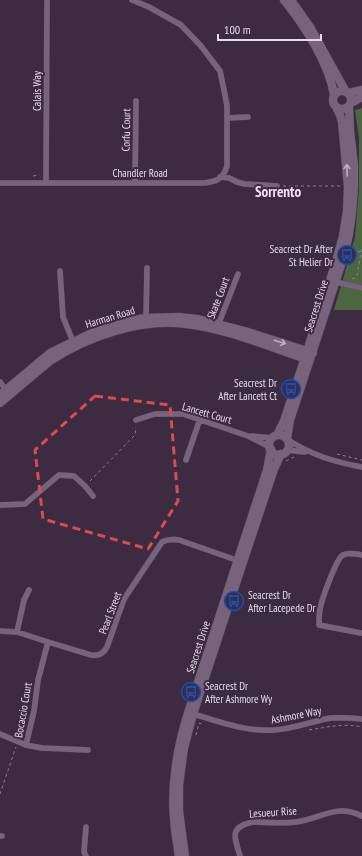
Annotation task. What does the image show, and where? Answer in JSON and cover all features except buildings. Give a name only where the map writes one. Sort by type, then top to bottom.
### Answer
[{"type":"main road","points":[[284,0],[304,29],[331,78],[334,94],[332,101],[334,107],[344,110],[362,97]]},
{"type":"main road","points":[[291,0],[314,33],[351,98],[350,105]]},
{"type":"main road","points":[[334,94],[340,91],[347,93],[362,90]]},
{"type":"main road","name":"Seacrest Drive","points":[[179,856],[174,819],[174,784],[177,755],[240,561],[267,470],[271,448],[270,444],[284,421],[336,282],[347,245],[353,208],[354,187],[350,105]]},
{"type":"main road","name":"Seacrest Drive","points":[[240,561],[274,469],[289,446],[287,439],[290,420],[339,254],[345,223],[348,187],[343,126],[337,109]]},
{"type":"main road","name":"Harman Road","points":[[0,403],[5,393],[50,353],[74,344],[96,331],[124,322],[179,317],[198,319],[218,327],[308,355]]},
{"type":"main road","points":[[274,437],[282,435],[287,439]]},
{"type":"main road","points":[[271,448],[275,453],[284,452]]},
{"type":"main road","name":"Seacrest Drive","points":[[185,856],[179,811],[180,785],[184,748],[191,714]]},
{"type":"street","name":"Calais Way","points":[[46,183],[47,0]]},
{"type":"street","points":[[132,0],[149,7],[181,25],[201,46],[220,71],[227,106],[227,166],[220,177],[229,178],[245,184],[276,186]]},
{"type":"street","name":"Corfu Court","points":[[135,183],[136,101]]},
{"type":"street","points":[[227,118],[248,117]]},
{"type":"street","name":"Chandler Road","points":[[0,183],[203,183],[214,182],[220,177]]},
{"type":"street","points":[[146,321],[147,268]]},
{"type":"street","points":[[60,271],[63,316],[74,344]]},
{"type":"street","name":"Skate Court","points":[[218,327],[238,274]]},
{"type":"street","points":[[336,282],[362,288]]},
{"type":"street","points":[[0,382],[5,393]]},
{"type":"street","name":"Lancett Court","points":[[136,420],[155,414],[183,414],[248,436],[271,448]]},
{"type":"street","points":[[186,460],[200,419]]},
{"type":"street","name":"Lancett Court","points":[[248,436],[274,437]]},
{"type":"street","points":[[287,439],[310,452],[333,461],[362,467]]},
{"type":"street","points":[[284,452],[310,452]]},
{"type":"street","points":[[0,504],[25,504],[59,475],[74,476],[93,496]]},
{"type":"street","name":"Pearl Street","points":[[0,631],[17,632],[97,656],[105,652],[108,647],[124,599],[162,542],[171,539],[179,540],[240,561]]},
{"type":"street","points":[[361,633],[319,624],[320,608],[337,561],[344,554],[348,553],[362,555]]},
{"type":"street","points":[[17,632],[24,600],[29,590]]},
{"type":"street","name":"Bocaccio Court","points":[[48,642],[38,680],[34,711],[26,745],[42,748],[88,750]]},
{"type":"street","name":"Ashmore Way","points":[[191,714],[238,727],[261,730],[286,729],[333,718],[362,719]]},
{"type":"street","points":[[0,734],[26,745]]},
{"type":"street","name":"Lesueur Rise","points":[[240,856],[235,834],[237,830],[246,824],[253,822],[304,821],[338,811],[348,811],[362,816]]},
{"type":"street","points":[[86,827],[84,852],[86,856]]},
{"type":"path","points":[[276,186],[348,187]]},
{"type":"path","points":[[352,279],[357,275],[362,247]]},
{"type":"path","points":[[85,486],[135,435],[136,420]]},
{"type":"path","points":[[332,453],[362,460]]},
{"type":"path","points":[[196,736],[199,723]]},
{"type":"path","points":[[0,794],[18,742]]},
{"type":"highlighted area","points":[[95,396],[170,405],[178,501],[148,549],[43,519],[35,450]]},
{"type":"green space","points":[[362,108],[362,310],[334,310],[355,237],[359,188],[359,139],[355,110]]},
{"type":"place","name":"Seacrest Dr After St Helier Dr","points":[[347,255]]},
{"type":"place","name":"Seacrest Dr After Lancett Ct","points":[[291,389]]},
{"type":"place","name":"Seacrest Dr After Lacepede Dr","points":[[234,601]]},
{"type":"place","name":"Seacrest Dr After Ashmore Wy","points":[[191,692]]},
{"type":"district","name":"Sorrento","points":[[278,191]]}]
